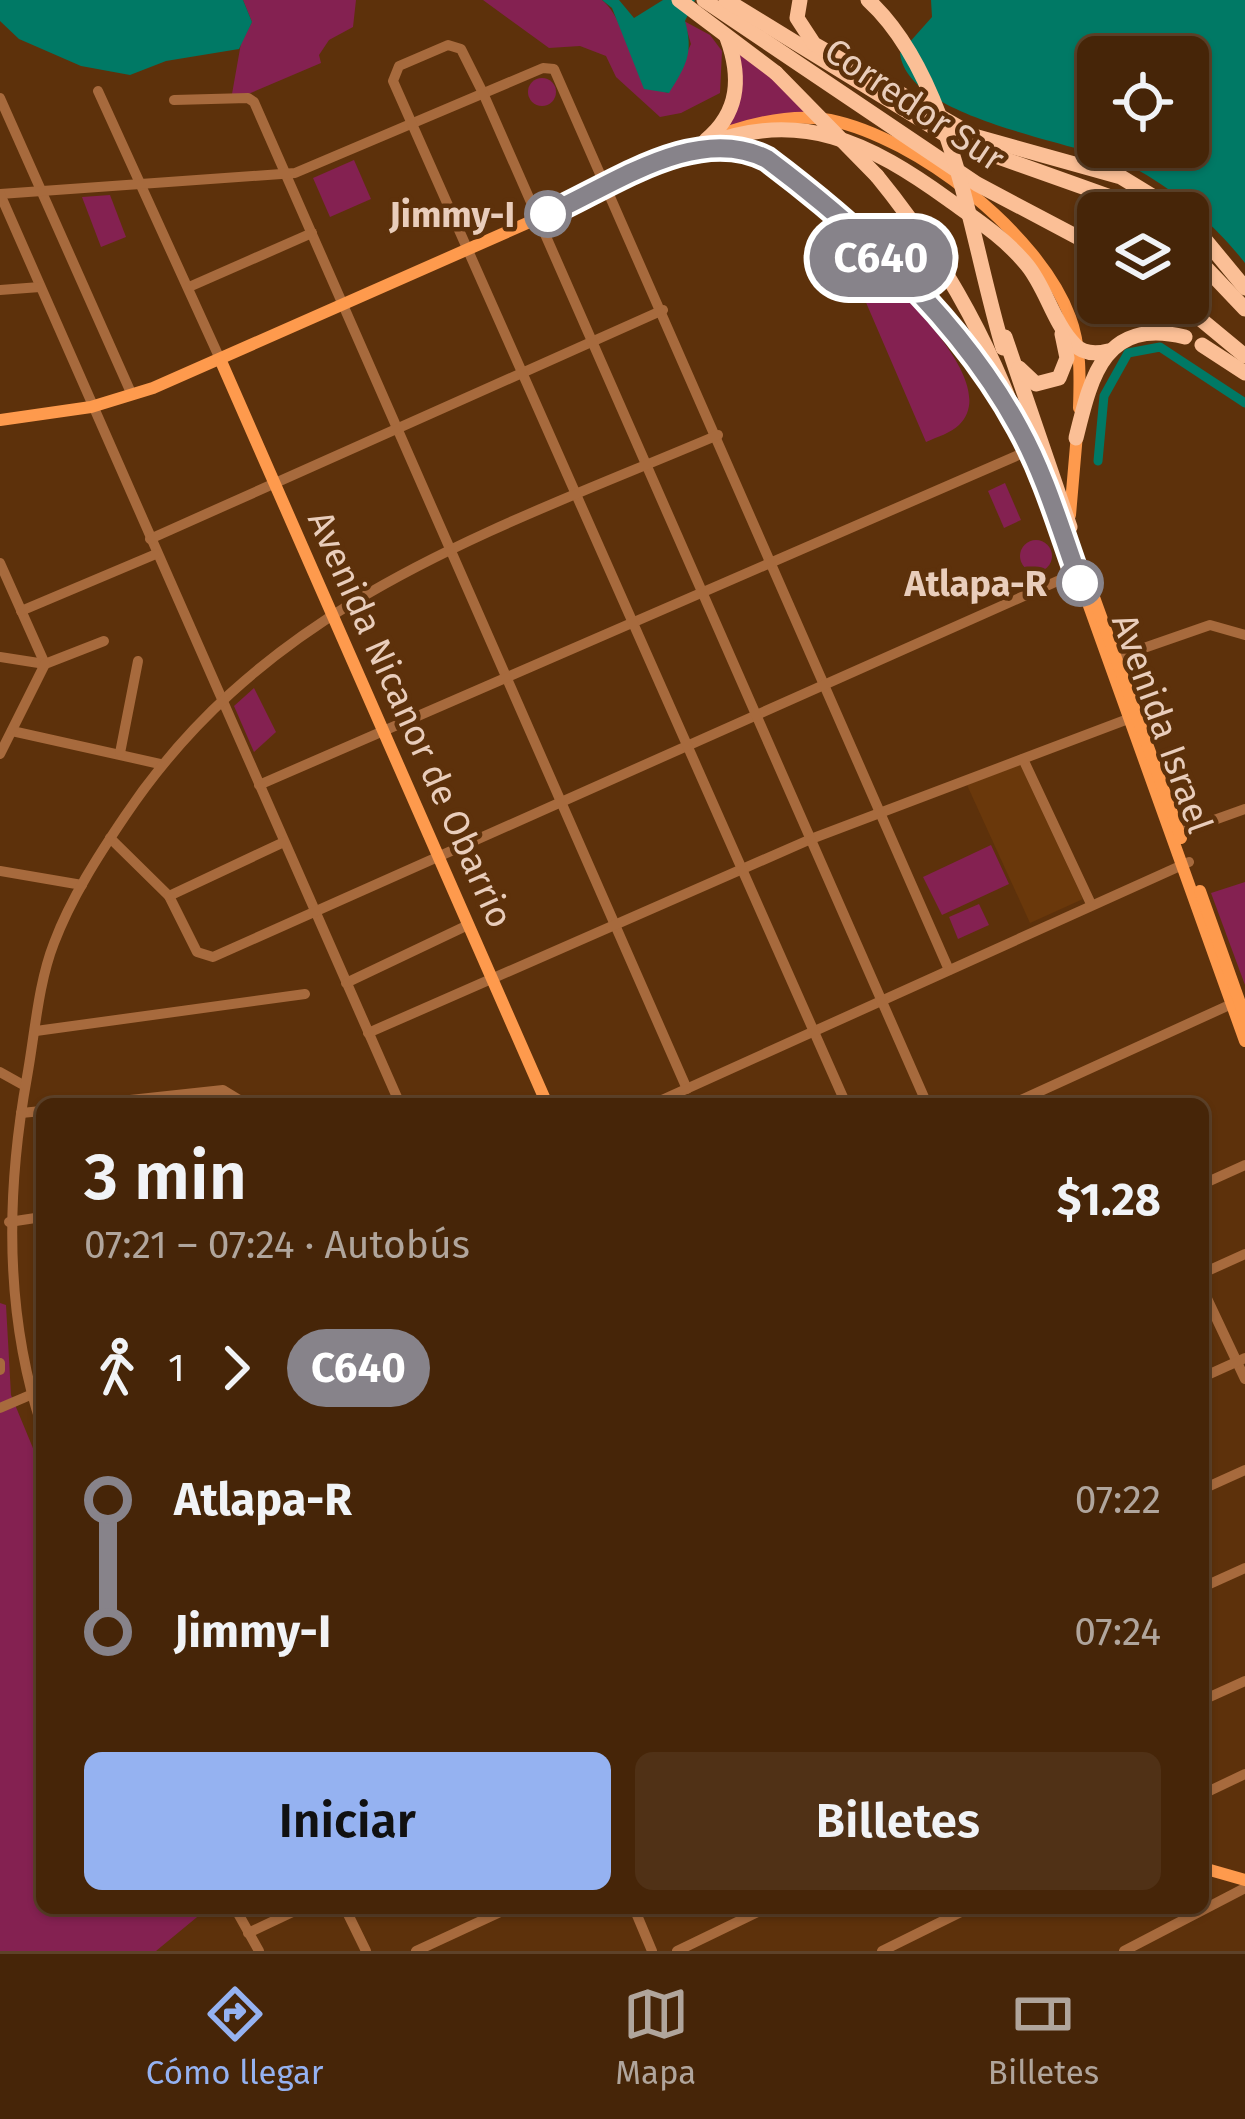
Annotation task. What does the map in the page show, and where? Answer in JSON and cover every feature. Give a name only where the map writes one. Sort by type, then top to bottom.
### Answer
[{"type":"highway","points":[[679,0],[701,6],[726,35],[776,74],[877,176],[920,228],[963,297],[1020,428]]},
{"type":"highway","name":"Corredor Sur","points":[[726,0],[959,143],[1097,192]]},
{"type":"highway","points":[[800,0],[797,18],[814,44],[974,136],[1121,177],[1146,192]]},
{"type":"highway","points":[[868,0],[903,37],[936,104],[1068,547]]},
{"type":"highway","points":[[880,0],[910,34],[941,94],[1006,349],[1070,527]]},
{"type":"highway","name":"Corredor Sur","points":[[701,6],[976,184],[1077,237]]},
{"type":"highway","points":[[699,146],[720,127],[734,102],[735,60],[726,35]]},
{"type":"highway","points":[[699,146],[781,130],[855,141],[991,230],[1039,282],[1078,348],[1108,351],[1146,336],[1185,338]]},
{"type":"highway","points":[[1209,244],[1245,288]]},
{"type":"highway","points":[[1209,271],[1245,309]]},
{"type":"highway","points":[[1006,349],[1033,383],[1051,383],[1065,371],[1065,343],[1039,282]]},
{"type":"highway","points":[[1206,324],[1245,356]]},
{"type":"highway","points":[[1202,345],[1245,373]]},
{"type":"highway","points":[[1076,438],[1092,375],[1108,351]]},
{"type":"main road","points":[[0,420],[91,407],[132,395],[750,124],[828,120],[880,138],[988,207],[1027,242],[1064,302],[1078,348],[1070,527],[1080,571]]},
{"type":"main road","name":"Avenida Israel","points":[[699,146],[740,148],[767,159],[870,248],[952,330],[1020,428],[1118,656],[1245,1041]]},
{"type":"main road","name":"Avenida Nicanor de Obarrio","points":[[220,358],[544,1098]]},
{"type":"main road","name":"Avenida Israel","points":[[1080,571],[1135,716]]},
{"type":"main road","name":"Avenida Israel","points":[[1234,1002],[1245,1017]]},
{"type":"main road","points":[[1209,1870],[1245,1884]]},
{"type":"street","points":[[843,1098],[393,81],[399,65],[455,45],[483,93],[924,1098]]},
{"type":"street","points":[[397,1098],[0,194],[286,174],[543,68],[554,69],[610,187],[950,970]]},
{"type":"street","points":[[98,91],[220,358]]},
{"type":"street","points":[[0,98],[132,395]]},
{"type":"street","points":[[174,100],[248,98],[399,428],[687,1089]]},
{"type":"street","points":[[0,230],[15,228]]},
{"type":"street","points":[[189,287],[312,233]]},
{"type":"street","points":[[0,290],[40,287]]},
{"type":"street","points":[[150,539],[663,310]]},
{"type":"street","points":[[36,1389],[16,1303],[9,1222],[36,1030],[54,943],[82,885],[160,764],[220,698],[332,614],[452,550],[718,435]]},
{"type":"street","points":[[259,785],[1030,450]]},
{"type":"street","points":[[21,611],[156,554]]},
{"type":"street","points":[[0,563],[45,664]]},
{"type":"street","points":[[110,838],[147,868],[169,896],[203,957],[1080,571]]},
{"type":"street","points":[[1118,656],[1210,625],[1245,635]]},
{"type":"street","points":[[0,657],[45,664],[104,640]]},
{"type":"street","points":[[120,753],[138,661]]},
{"type":"street","points":[[0,752],[45,664]]},
{"type":"street","points":[[368,1033],[811,839],[1135,716]]},
{"type":"street","points":[[12,731],[160,764]]},
{"type":"street","points":[[1023,759],[1091,904]]},
{"type":"street","points":[[1174,834],[1245,808]]},
{"type":"street","points":[[169,896],[284,842]]},
{"type":"street","points":[[667,1098],[1186,864]]},
{"type":"street","points":[[0,871],[82,885]]},
{"type":"street","points":[[346,983],[468,925]]},
{"type":"street","points":[[36,1030],[305,994]]},
{"type":"street","points":[[1025,1098],[1234,1002]]},
{"type":"street","points":[[0,1072],[26,1086]]},
{"type":"street","points":[[149,1098],[223,1090],[236,1098]]},
{"type":"street","points":[[21,1113],[36,1112]]},
{"type":"street","points":[[1209,1181],[1245,1165]]},
{"type":"street","points":[[9,1222],[36,1218]]},
{"type":"street","points":[[1209,1270],[1245,1254]]},
{"type":"street","points":[[0,1297],[16,1303]]},
{"type":"street","points":[[1209,1301],[1241,1360],[1245,1379]]},
{"type":"street","points":[[1209,1374],[1241,1360]]},
{"type":"street","points":[[0,1408],[36,1393]]},
{"type":"street","points":[[1209,1486],[1245,1470]]},
{"type":"street","points":[[1209,1584],[1245,1568]]},
{"type":"street","points":[[1209,1697],[1245,1681]]},
{"type":"street","points":[[1209,1791],[1245,1774]]},
{"type":"street","points":[[1209,1904],[1245,1884]]},
{"type":"street","points":[[238,1914],[259,1951]]},
{"type":"street","points":[[248,1933],[288,1914]]},
{"type":"street","points":[[348,1914],[366,1951]]},
{"type":"street","points":[[416,1951],[484,1914]]},
{"type":"street","points":[[637,1914],[652,1951]]},
{"type":"street","points":[[677,1951],[754,1914]]},
{"type":"street","points":[[882,1951],[957,1914]]},
{"type":"street","points":[[1124,1951],[1191,1914]]},
{"type":"street","points":[[915,1935],[921,1951]]},
{"type":"shaded area","points":[[243,0],[356,0],[353,27],[329,40],[319,55],[321,63],[246,95],[232,94],[241,43],[252,22]]},
{"type":"shaded area","points":[[483,0],[602,0],[644,77],[668,93],[691,44],[684,21],[710,35],[722,51],[720,93],[681,113],[660,117],[616,77],[606,56],[580,46],[549,48]]},
{"type":"shaded area","points":[[735,46],[814,115],[726,127]]},
{"type":"shaded area","points":[[542,78],[552,82],[556,92],[552,102],[542,106],[532,102],[528,92],[532,82]]},
{"type":"shaded area","points":[[354,160],[371,199],[330,217],[313,178]]},
{"type":"shaded area","points":[[110,195],[126,237],[101,247],[82,197]]},
{"type":"shaded area","points":[[845,240],[907,299],[952,354],[966,381],[969,405],[959,425],[948,433],[926,442],[840,242]]},
{"type":"shaded area","points":[[1005,483],[1021,520],[1004,528],[988,491]]},
{"type":"shaded area","points":[[1036,540],[1047,545],[1052,556],[1047,567],[1036,572],[1025,567],[1020,556],[1025,545]]},
{"type":"shaded area","points":[[254,688],[276,732],[254,752],[234,706]]},
{"type":"shaded area","points":[[1020,764],[1083,899],[1030,923],[967,785]]},
{"type":"shaded area","points":[[991,845],[1009,884],[942,915],[923,877]]},
{"type":"shaded area","points":[[1245,882],[1245,985],[1211,893]]},
{"type":"shaded area","points":[[979,904],[989,925],[958,939],[949,917]]},
{"type":"shaded area","points":[[0,1303],[6,1305],[11,1395],[36,1455],[36,1914],[201,1914],[156,1951],[0,1951]]},
{"type":"water","points":[[0,0],[243,0],[252,22],[239,49],[166,61],[130,75],[81,66],[19,39],[0,21]]},
{"type":"water","points":[[602,0],[619,0],[634,18],[663,0],[695,0],[685,21],[687,59],[669,93],[644,89],[612,8]]},
{"type":"water","points":[[931,0],[1245,0],[1245,263],[1209,223],[1209,192],[1172,192],[1134,168],[1209,168],[1209,36],[1077,36],[1077,149],[1000,126],[932,96],[910,76],[900,53],[932,17]]},
{"type":"waterway","points":[[1098,461],[1104,396],[1128,353],[1160,347],[1245,403]]},
{"type":"bus line","name":"C640","points":[[548,214],[702,146],[740,148],[767,159],[901,277],[966,348],[1020,428],[1080,583]]},
{"type":"place","name":"Jimmy-I","points":[[548,214]]},
{"type":"place","name":"Atlapa-R","points":[[1080,583]]}]
